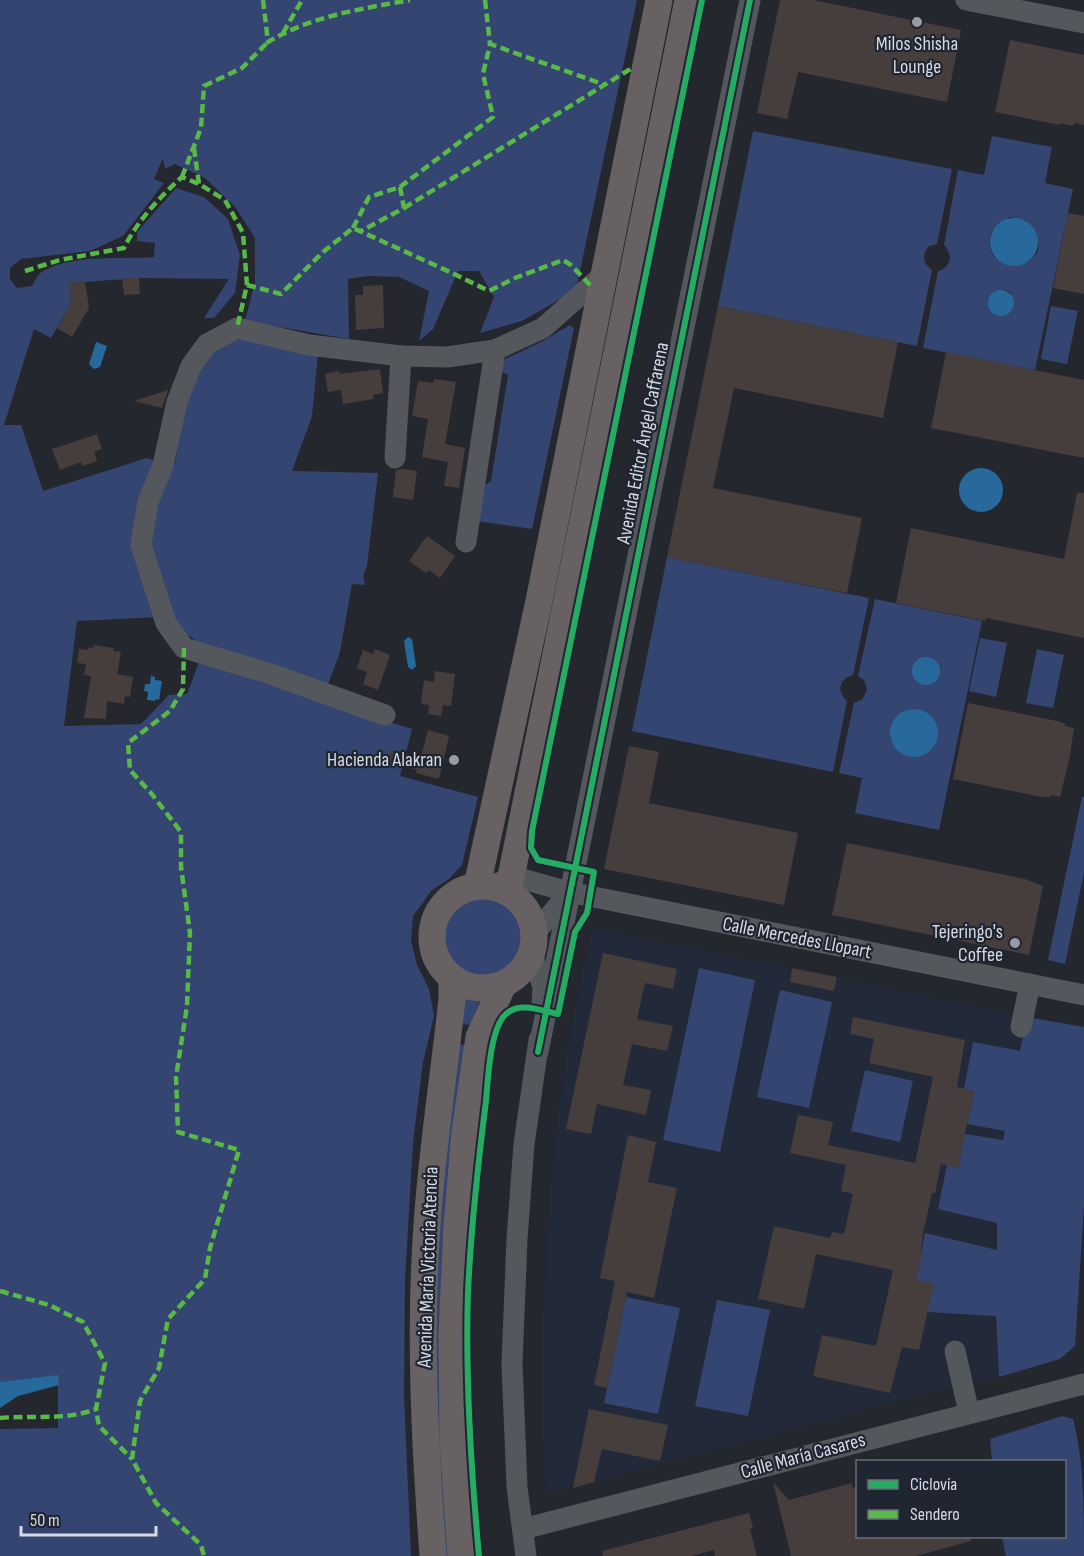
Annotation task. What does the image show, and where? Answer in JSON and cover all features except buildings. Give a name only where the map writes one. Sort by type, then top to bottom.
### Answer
[{"type":"main road","points":[[498,885],[539,601],[659,0]]},
{"type":"main road","points":[[498,885],[688,0]]},
{"type":"main road","points":[[498,885],[527,909],[534,943],[521,973],[503,985],[477,989],[452,979],[442,968],[435,954],[432,939],[434,924],[449,898],[462,890],[498,885]]},
{"type":"main road","name":"Avenida María Victoria Atencia","points":[[433,1556],[425,1443],[423,1334],[426,1237],[435,1132],[451,1010],[452,979]]},
{"type":"main road","name":"Avenida María Victoria Atencia","points":[[461,1556],[453,1441],[452,1334],[457,1226],[465,1131],[479,1037],[503,985]]},
{"type":"street","name":"Avenida Editor Ángel Caffarena","points":[[569,892],[750,0]]},
{"type":"street","points":[[966,0],[1084,22]]},
{"type":"street","points":[[386,715],[268,673],[184,648],[166,623],[141,545],[148,502],[163,465],[177,402],[191,366],[207,344],[237,328],[309,345],[401,356],[447,357],[495,350],[543,328],[604,274]]},
{"type":"street","points":[[466,542],[495,350]]},
{"type":"street","points":[[395,458],[401,356]]},
{"type":"street","name":"Calle Mercedes Llopart","points":[[498,885],[569,892],[1084,995]]},
{"type":"street","points":[[538,1052],[543,987],[534,943],[569,892]]},
{"type":"street","points":[[526,1556],[517,1486],[512,1364],[517,1239],[524,1144],[538,1052],[569,892]]},
{"type":"street","points":[[1021,1027],[1030,984]]},
{"type":"street","points":[[955,1350],[969,1413]]},
{"type":"street","name":"Calle María Casares","points":[[523,1529],[1084,1384]]},
{"type":"shaded area","points":[[0,0],[637,0],[576,290],[522,321],[480,333],[494,297],[479,271],[458,271],[433,329],[419,341],[429,291],[399,277],[369,276],[348,279],[349,339],[245,321],[255,282],[255,238],[236,208],[205,178],[175,164],[165,169],[163,158],[154,179],[164,183],[123,236],[90,251],[21,259],[10,268],[10,279],[17,288],[32,286],[43,271],[56,265],[84,259],[154,257],[155,243],[137,241],[137,232],[176,188],[204,197],[228,219],[240,255],[235,293],[214,318],[204,318],[229,279],[139,278],[70,283],[71,303],[51,338],[34,329],[4,425],[21,425],[43,491],[147,458],[158,462],[143,498],[161,617],[77,621],[64,726],[141,724],[169,695],[187,694],[199,662],[412,729],[400,776],[478,797],[462,865],[449,879],[432,890],[413,916],[411,940],[417,965],[429,989],[434,1016],[423,1062],[413,1143],[405,1281],[404,1396],[411,1556],[0,1556],[0,1429],[58,1428],[58,1376],[0,1382]]},
{"type":"shaded area","points":[[753,131],[952,169],[937,244],[929,246],[924,256],[925,262],[932,270],[917,346],[718,306]]},
{"type":"shaded area","points":[[992,136],[1052,147],[1045,183],[1073,189],[1035,370],[923,348],[938,271],[946,267],[950,260],[944,245],[958,170],[984,175]],"holes":[[[1010,217],[1027,221],[1038,242],[1037,252],[1022,264],[1012,265],[1002,262],[994,256],[990,246],[992,231]],[[1003,289],[1011,293],[1014,305],[1010,313],[1002,316]]]},
{"type":"shaded area","points":[[1009,218],[1019,218],[1034,228],[1038,242],[1037,251],[1028,262],[1019,266],[1009,266],[994,256],[990,247],[990,237],[1000,222]]},
{"type":"shaded area","points":[[1001,290],[1010,294],[1014,303],[1010,312],[1001,316],[992,312],[988,303],[992,294]]},
{"type":"shaded area","points":[[1051,306],[1078,311],[1067,364],[1041,359]]},
{"type":"shaded area","points":[[570,325],[574,328],[532,529],[476,521],[480,488],[491,481],[508,375],[500,371],[503,360]]},
{"type":"shaded area","points":[[249,336],[318,353],[312,416],[292,471],[378,473],[367,566],[363,576],[365,585],[352,584],[340,652],[326,690],[203,645],[183,632],[167,605],[148,544],[154,500],[175,462],[189,381],[203,354],[226,339]]},
{"type":"shaded area","points":[[96,342],[107,346],[100,367],[94,369],[89,364]]},
{"type":"shaded area","points":[[981,468],[996,475],[1003,490],[996,505],[981,512],[966,505],[959,490],[966,475]]},
{"type":"shaded area","points":[[667,557],[869,598],[853,675],[845,679],[840,690],[847,701],[833,772],[632,731]]},
{"type":"shaded area","points":[[875,599],[982,621],[939,830],[855,813],[862,778],[839,773],[854,703],[862,700],[867,690],[864,680],[858,676]],"holes":[[[921,658],[933,683],[925,685],[914,678],[914,665]],[[912,709],[929,714],[935,723],[937,734],[935,744],[922,755],[904,754],[896,748],[890,738],[904,711]]]},
{"type":"shaded area","points":[[408,637],[412,639],[416,666],[412,670],[408,667],[404,641]]},
{"type":"shaded area","points":[[980,638],[1007,643],[996,697],[969,691]]},
{"type":"shaded area","points":[[1037,649],[1064,655],[1053,708],[1026,703]]},
{"type":"shaded area","points":[[926,657],[936,661],[940,671],[936,681],[926,685],[916,681],[912,671],[916,661]]},
{"type":"shaded area","points":[[151,676],[155,677],[155,680],[162,681],[159,700],[155,701],[147,700],[148,692],[144,691],[145,684],[150,684]]},
{"type":"shaded area","points":[[909,709],[919,709],[934,719],[938,733],[937,742],[928,753],[919,757],[909,757],[894,747],[890,738],[890,728],[900,713]]},
{"type":"shaded area","points":[[1082,797],[1084,797],[1084,872],[1065,964],[1048,960]]},
{"type":"shaded area","points":[[482,898],[497,901],[510,910],[519,923],[522,938],[519,953],[510,966],[497,975],[482,978],[467,975],[454,966],[445,953],[442,938],[445,923],[454,910],[467,901]]},
{"type":"shaded area","points":[[592,928],[1027,1017],[998,1167],[995,1323],[999,1377],[962,1384],[545,1494],[543,1312],[554,1142],[570,1031]]},
{"type":"shaded area","points":[[699,968],[755,980],[720,1152],[663,1140]]},
{"type":"shaded area","points":[[780,990],[832,1002],[809,1108],[757,1097]]},
{"type":"shaded area","points":[[461,998],[480,1001],[471,1025],[461,1024]]},
{"type":"shaded area","points":[[1027,1017],[1084,1027],[1084,1205],[1075,1346],[1060,1359],[999,1377],[996,1316],[928,1312],[916,1280],[925,1233],[997,1250],[997,1223],[938,1209],[947,1165],[958,1167],[965,1134],[1003,1140],[1005,1131],[967,1124],[974,1091],[964,1089],[973,1042],[1020,1051]]},
{"type":"shaded area","points":[[458,1044],[467,1045],[451,1556],[442,1556],[434,1429],[436,1232]]},
{"type":"shaded area","points":[[865,1070],[913,1081],[900,1142],[851,1131]]},
{"type":"shaded area","points":[[626,1297],[680,1308],[658,1414],[604,1403]]},
{"type":"shaded area","points":[[717,1300],[770,1310],[748,1416],[695,1406]]},
{"type":"shaded area","points":[[58,1375],[59,1385],[18,1396],[0,1408],[0,1382]]},
{"type":"shaded area","points":[[1062,1416],[1073,1419],[1083,1486],[1084,1556],[1006,1556],[1002,1538],[1066,1538],[1066,1460],[992,1460],[990,1439]]},
{"type":"marked path","points":[[263,0],[268,42],[284,33],[319,20],[355,10],[410,0]]},
{"type":"marked path","points":[[283,33],[302,0]]},
{"type":"marked path","points":[[485,0],[490,44]]},
{"type":"marked path","points":[[182,177],[201,128],[204,86],[242,68],[268,42]]},
{"type":"marked path","points":[[400,187],[493,117],[483,74],[490,44],[605,85]]},
{"type":"marked path","points":[[404,208],[632,68]]},
{"type":"marked path","points":[[194,148],[199,184]]},
{"type":"marked path","points":[[25,271],[60,260],[124,248],[150,210],[182,177],[199,184],[225,200],[243,233],[247,285],[237,328]]},
{"type":"marked path","points":[[353,228],[369,197],[400,187],[404,208],[361,231]]},
{"type":"marked path","points":[[247,285],[281,294],[323,252],[353,228],[489,291],[515,278],[563,260],[591,286]]},
{"type":"marked path","points":[[184,648],[183,689],[170,711],[128,743],[130,770],[181,832],[181,867],[190,933],[187,1006],[176,1077],[178,1132],[239,1150],[210,1248],[205,1279],[168,1319],[159,1368],[140,1401],[132,1459],[156,1503],[201,1545],[204,1556]]},
{"type":"marked path","points":[[0,1291],[49,1305],[83,1322],[105,1363],[96,1409],[99,1426],[132,1459]]},
{"type":"marked path","points":[[0,1418],[72,1415],[96,1409]]},
{"type":"cycle path","points":[[479,1556],[469,1424],[468,1292],[475,1196],[491,1054],[496,1030],[506,1014],[512,1010],[524,1007],[558,1014],[575,932],[587,913],[594,872],[538,860],[531,848],[532,831],[702,0]]},
{"type":"cycle path","points":[[538,1052],[750,0]]},
{"type":"place","name":"Milos Shisha Lounge","points":[[917,22]]},
{"type":"place","name":"Hacienda Alakran","points":[[454,760]]},
{"type":"place","name":"Tejeringo's Coffee","points":[[1015,943]]}]
